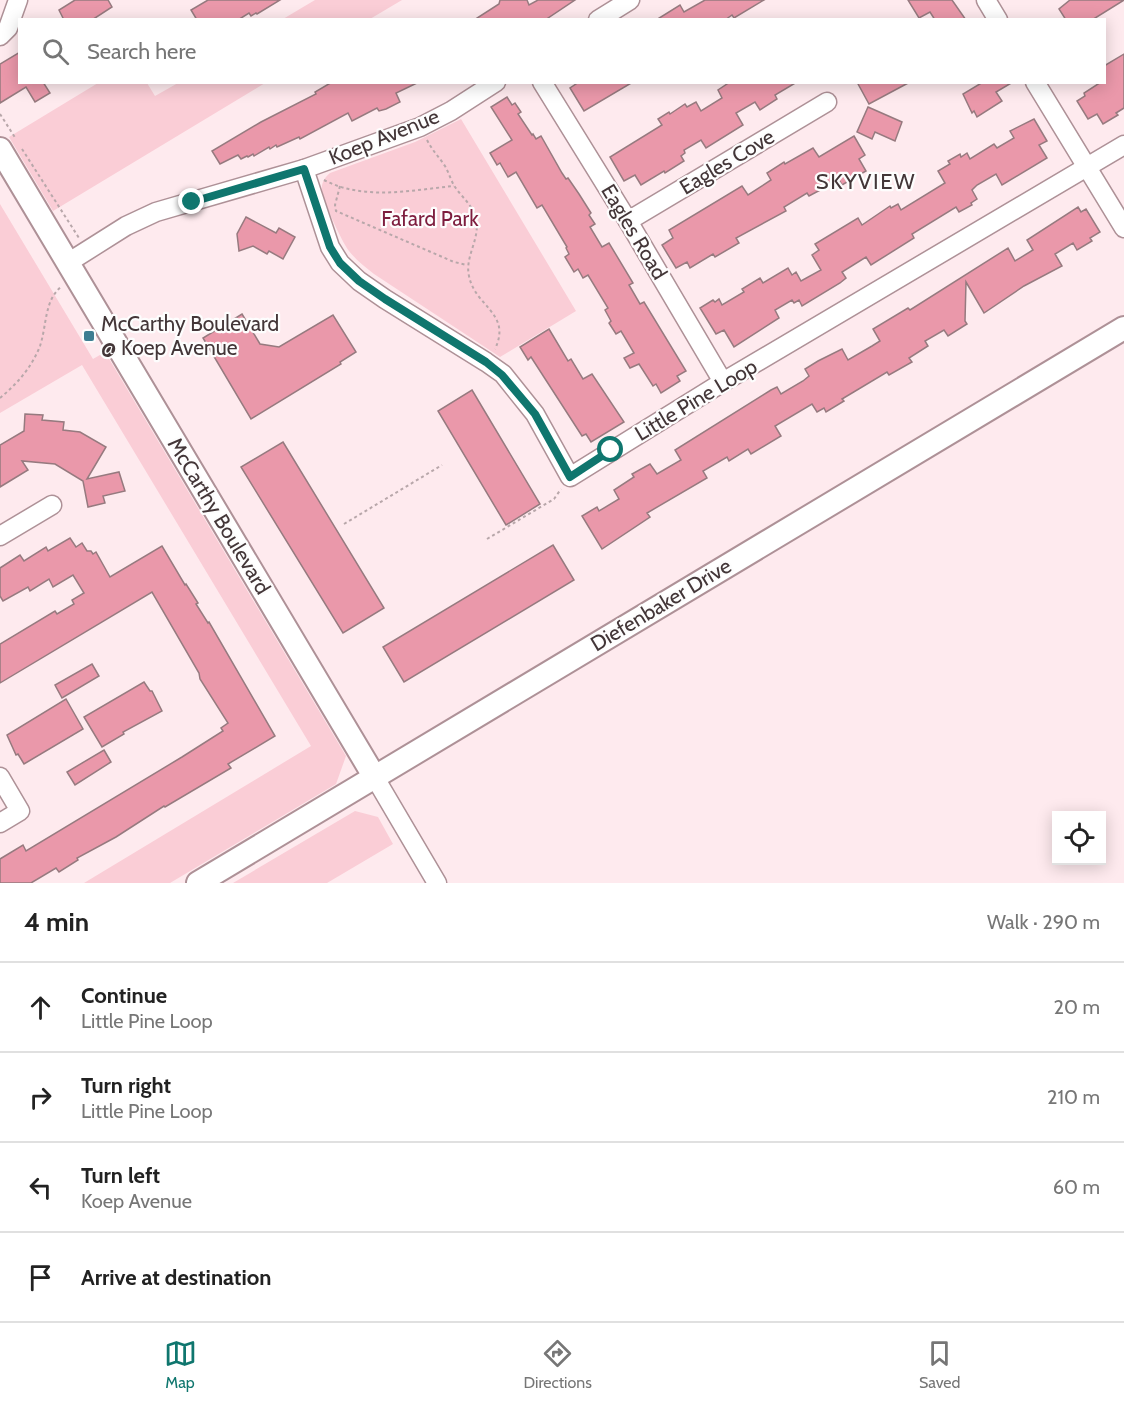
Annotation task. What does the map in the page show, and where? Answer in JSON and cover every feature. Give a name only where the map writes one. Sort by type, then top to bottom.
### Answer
[{"type":"main road","name":"McCarthy Boulevard","points":[[0,149],[77,263],[374,776]]},
{"type":"main road","name":"Diefenbaker Drive","points":[[198,883],[1124,328]]},
{"type":"street","points":[[0,36],[8,28],[18,0]]},
{"type":"street","points":[[601,18],[630,0]]},
{"type":"street","name":"Koep Avenue","points":[[77,263],[126,226],[156,212],[304,169],[420,127],[451,111],[493,84]]},
{"type":"street","name":"Eagles Road","points":[[543,84],[628,221],[723,382]]},
{"type":"street","points":[[1036,84],[1124,228]]},
{"type":"street","name":"Eagles Cove","points":[[628,221],[827,102]]},
{"type":"street","name":"Little Pine Loop","points":[[570,477],[723,382],[1124,145]]},
{"type":"street","points":[[304,169],[330,247],[340,263],[359,281],[385,299],[486,362],[502,375],[535,414],[570,477]]},
{"type":"street","points":[[0,536],[52,505]]},
{"type":"street","name":"McCarthy Boulevard","points":[[374,776],[437,883]]},
{"type":"street","points":[[0,777],[20,811],[0,823]]},
{"type":"path","points":[[0,114],[77,263],[53,293],[43,334],[33,360],[18,382],[0,398]]},
{"type":"path","points":[[420,127],[434,154],[444,164],[454,186],[475,214],[478,229],[467,265],[469,279],[499,322],[500,340],[486,362]]},
{"type":"path","points":[[304,169],[339,186],[373,192],[454,186]]},
{"type":"path","points":[[339,186],[336,211],[454,262],[467,265]]},
{"type":"path","points":[[344,524],[442,465]]},
{"type":"path","points":[[487,539],[554,498],[570,477]]},
{"type":"green space","points":[[315,0],[402,0],[372,18],[285,18]]},
{"type":"green space","points":[[96,84],[148,84],[155,96],[176,84],[263,84],[53,211],[9,137]]},
{"type":"green space","name":"Fafard Park","points":[[461,119],[576,311],[500,357],[374,274],[358,260],[342,239],[329,212],[322,190],[324,180],[330,173],[415,142]]},
{"type":"green space","points":[[0,204],[93,359],[105,352],[346,756],[336,784],[170,883],[84,883],[311,746],[82,365],[0,413]]},
{"type":"green space","points":[[355,811],[378,817],[393,844],[327,883],[233,883]]},
{"type":"building","points":[[75,0],[108,0],[112,7],[95,18],[63,18],[59,10]]},
{"type":"building","points":[[208,0],[280,0],[257,14],[251,16],[249,13],[241,18],[196,18],[191,10]]},
{"type":"building","points":[[500,0],[527,0],[529,5],[538,0],[575,0],[548,18],[477,18],[499,4]]},
{"type":"building","points":[[705,0],[764,0],[734,18],[732,15],[728,18],[659,18],[680,5],[684,12]]},
{"type":"building","points":[[908,0],[952,0],[965,18],[934,18],[930,12],[919,18]]},
{"type":"building","points":[[1070,0],[1124,0],[1095,18],[1065,18],[1059,9]]},
{"type":"building","points":[[18,53],[18,84],[44,84],[50,93],[35,102],[26,87],[0,103],[0,64]]},
{"type":"building","points":[[1124,54],[1124,108],[1116,113],[1118,115],[1103,124],[1097,114],[1088,119],[1077,101],[1098,84],[1106,84],[1106,65]]},
{"type":"building","points":[[329,84],[415,84],[396,93],[400,102],[386,109],[379,111],[377,108],[352,121],[348,113],[300,139],[299,137],[270,149],[269,147],[254,156],[253,154],[241,159],[238,155],[220,164],[212,151],[261,122],[316,94],[315,92]]},
{"type":"building","points":[[576,84],[630,84],[584,111],[570,88]]},
{"type":"building","points":[[727,84],[794,84],[775,95],[777,99],[760,110],[755,102],[736,113],[743,125],[706,148],[701,140],[684,150],[685,153],[681,156],[684,161],[665,173],[664,171],[641,185],[635,175],[624,181],[610,157],[662,125],[658,119],[669,112],[670,114],[685,104],[687,107],[696,102],[701,111],[722,98],[718,90]]},
{"type":"building","points":[[858,84],[906,84],[869,104]]},
{"type":"building","points":[[980,84],[1010,84],[996,92],[1002,101],[977,117],[974,111],[972,113],[963,94]]},
{"type":"building","points":[[507,97],[512,105],[515,103],[521,112],[518,114],[532,135],[536,139],[541,136],[562,173],[579,194],[591,213],[589,215],[595,224],[590,227],[602,247],[609,243],[633,283],[629,285],[640,304],[644,302],[686,371],[677,376],[680,381],[661,393],[656,384],[653,386],[639,364],[630,368],[624,358],[634,353],[621,331],[616,334],[609,323],[611,321],[605,310],[608,308],[588,275],[583,278],[578,269],[574,272],[565,257],[569,254],[567,247],[542,205],[537,208],[516,172],[508,177],[500,163],[497,165],[490,153],[512,140],[491,107]]},
{"type":"building","points":[[868,107],[902,122],[895,141],[875,132],[872,139],[857,132]]},
{"type":"building","points":[[1034,119],[1047,141],[1039,145],[1047,158],[1002,185],[996,174],[977,185],[972,190],[977,199],[971,203],[972,205],[959,212],[956,207],[912,234],[914,238],[871,265],[866,257],[842,272],[846,278],[840,283],[802,306],[799,300],[794,303],[792,300],[775,310],[779,318],[734,347],[724,330],[716,334],[700,308],[719,299],[722,305],[744,292],[742,289],[760,278],[763,283],[788,268],[792,275],[796,272],[801,281],[821,270],[812,255],[819,250],[815,244],[858,218],[862,225],[890,206],[891,208],[898,204],[901,210],[945,183],[938,171],[950,164],[948,161],[967,153],[970,159],[994,144],[997,148],[1014,138],[1010,131]]},
{"type":"building","points":[[854,136],[865,155],[859,159],[866,171],[842,185],[839,180],[809,196],[807,193],[784,207],[786,211],[736,238],[739,243],[715,257],[713,254],[690,268],[687,262],[676,268],[662,245],[673,238],[669,230],[742,186],[748,195],[771,180],[767,173],[784,162],[785,164],[813,148],[819,157]]},
{"type":"building","points":[[1078,207],[1081,212],[1086,209],[1100,232],[1090,238],[1092,241],[1077,250],[1073,243],[1055,254],[1062,266],[1024,286],[984,313],[966,282],[965,321],[967,324],[948,336],[944,330],[925,341],[928,346],[909,358],[912,362],[889,375],[887,372],[842,399],[844,401],[826,412],[824,408],[817,412],[812,404],[775,426],[781,436],[751,454],[748,449],[729,461],[727,457],[703,471],[707,478],[647,513],[650,517],[602,549],[582,516],[597,507],[599,511],[619,499],[614,490],[634,477],[632,474],[650,464],[657,474],[681,460],[675,450],[771,390],[777,387],[781,394],[803,381],[809,376],[805,369],[818,361],[842,349],[848,360],[872,346],[880,341],[873,329],[908,308],[910,310],[1008,248],[1015,261],[1033,250],[1027,240]]},
{"type":"building","points":[[246,217],[276,233],[279,228],[295,237],[283,259],[253,246],[239,251],[237,234]]},
{"type":"building","points":[[242,314],[260,344],[279,347],[333,315],[356,352],[340,362],[341,364],[251,419],[203,338]]},
{"type":"building","points":[[549,329],[568,361],[571,359],[583,379],[592,374],[624,422],[591,442],[586,434],[582,436],[531,357],[528,360],[520,347]]},
{"type":"building","points":[[472,390],[540,504],[506,525],[438,411]]},
{"type":"building","points":[[25,414],[43,415],[42,420],[64,422],[63,430],[80,432],[106,447],[87,479],[119,472],[125,491],[103,496],[105,503],[88,507],[83,481],[55,464],[22,461],[28,470],[0,487],[0,445],[24,431]]},
{"type":"building","points":[[283,442],[384,608],[343,633],[241,467]]},
{"type":"building","points":[[70,538],[76,547],[82,543],[87,551],[93,554],[96,552],[110,577],[162,546],[198,603],[196,604],[209,622],[275,736],[228,764],[231,768],[77,858],[78,860],[59,872],[56,868],[31,883],[0,883],[0,859],[23,845],[26,851],[182,757],[223,731],[221,728],[228,723],[200,679],[199,673],[152,592],[0,683],[0,644],[55,611],[57,614],[74,604],[72,600],[84,593],[73,575],[53,587],[49,579],[30,591],[28,587],[3,601],[0,596],[0,568],[20,555],[24,561],[46,547],[48,551]]},
{"type":"building","points":[[553,545],[574,580],[404,682],[383,647]]},
{"type":"building","points":[[92,664],[99,676],[62,698],[55,685]]},
{"type":"building","points":[[144,682],[152,691],[162,711],[123,732],[124,734],[102,747],[84,717]]},
{"type":"building","points":[[66,699],[83,729],[24,764],[18,754],[16,755],[7,735]]},
{"type":"building","points":[[104,750],[111,762],[75,785],[67,772]]},
{"type":"place","name":"McCarthy Boulevard @ Koep Avenue","points":[[89,336]]},
{"type":"district","name":"SKYVIEW","points":[[866,181]]},
{"type":"route","points":[[192,202],[304,169],[330,247],[340,263],[359,281],[385,299],[486,362],[502,375],[518,391],[535,414],[570,477],[611,450]]}]
